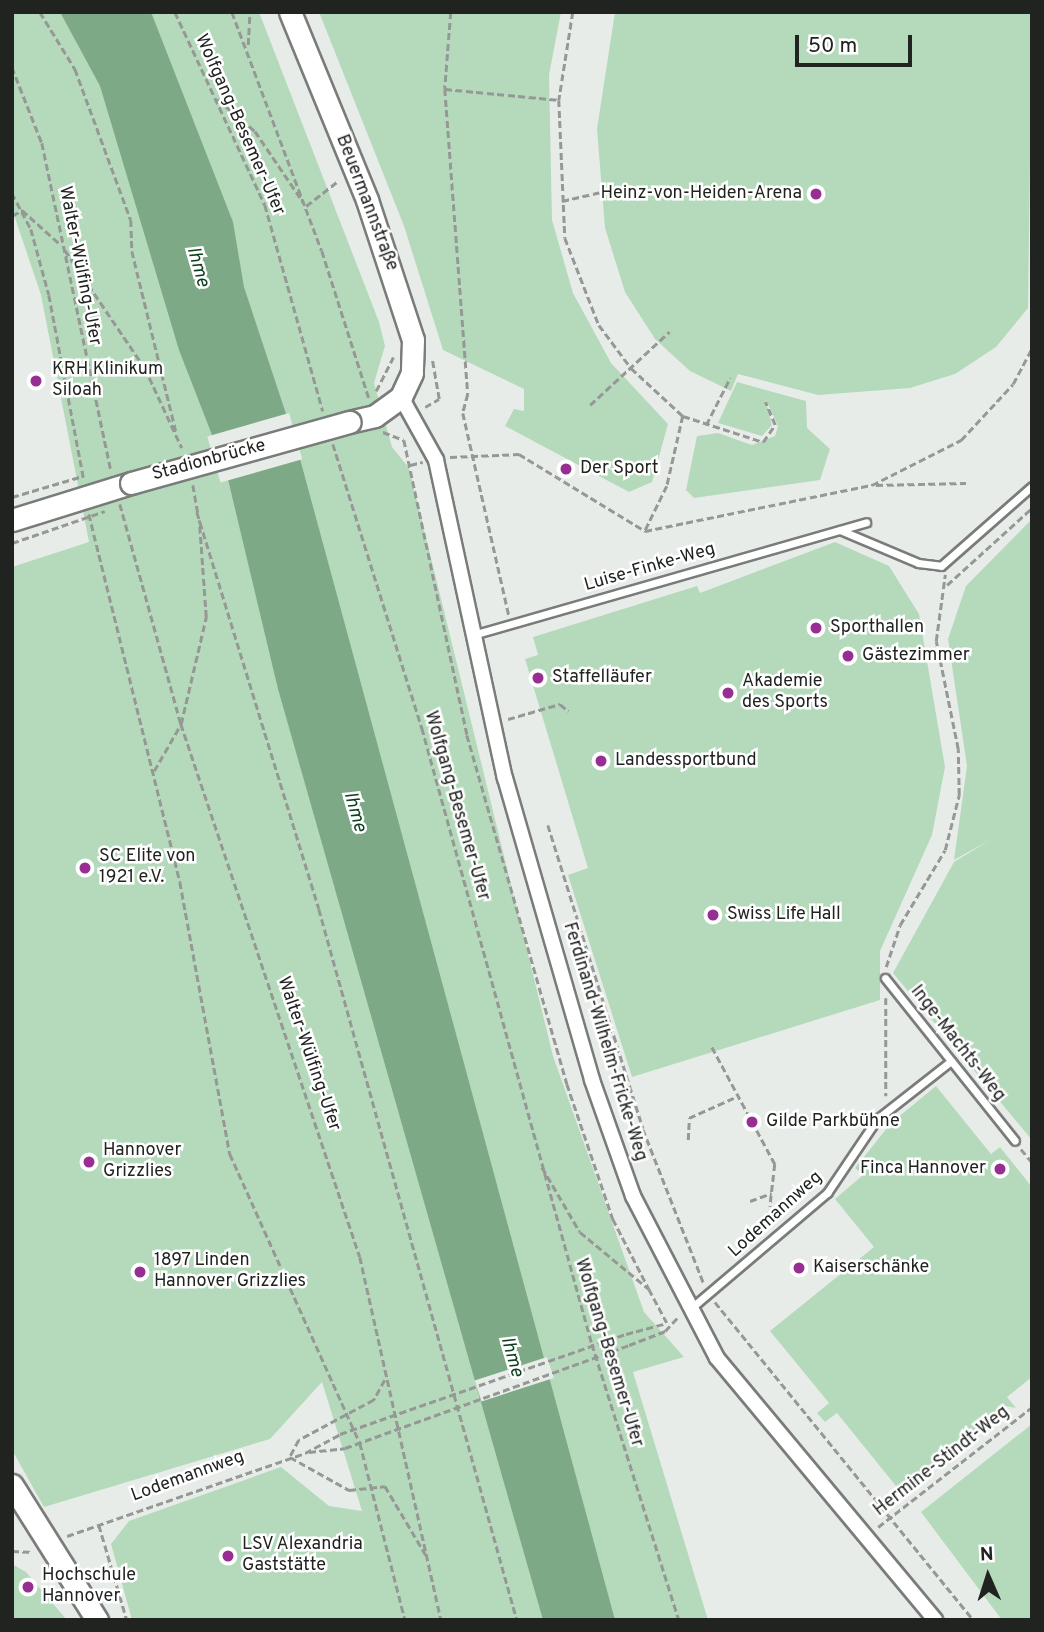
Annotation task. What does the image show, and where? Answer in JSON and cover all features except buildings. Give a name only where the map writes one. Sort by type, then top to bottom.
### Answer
[{"type":"street","name":"Beuermannstraße","points":[[290,12],[406,315],[414,356],[401,397]]},
{"type":"street","name":"Stadionbrücke","points":[[12,520],[85,486],[131,483],[375,416],[401,397]]},
{"type":"street","name":"Ferdinand-Wilhelm-Fricke-Weg","points":[[401,397],[436,460],[470,636],[491,723],[614,1147],[689,1310],[774,1431],[867,1536],[935,1620]]},
{"type":"street","points":[[12,1485],[37,1548],[97,1620]]},
{"type":"lane","points":[[839,530],[918,563],[941,566],[1032,486]]},
{"type":"lane","name":"Luise-Finke-Weg","points":[[470,636],[866,522]]},
{"type":"lane","name":"Inge-Machts-Weg","points":[[885,978],[1015,1141]]},
{"type":"lane","name":"Lodemannweg","points":[[689,1310],[827,1193],[877,1119],[951,1061]]},
{"type":"path","points":[[22,210],[63,247],[145,368],[178,438],[132,251],[131,220],[75,69],[40,12]]},
{"type":"path","name":"Wolfgang-Besemer-Ufer","points":[[175,12],[265,205],[326,423]]},
{"type":"path","points":[[232,12],[306,206],[369,399],[386,379],[395,345]]},
{"type":"path","points":[[247,48],[250,12]]},
{"type":"path","points":[[451,12],[444,89],[470,453],[511,625]]},
{"type":"path","points":[[573,12],[559,100],[565,238],[599,326],[631,368],[682,416],[705,426],[763,442],[775,425],[765,402]]},
{"type":"path","name":"Walter-Wülfing-Ufer","points":[[12,67],[42,143],[111,473]]},
{"type":"path","points":[[444,89],[559,100]]},
{"type":"path","points":[[214,97],[255,131],[306,206]]},
{"type":"path","points":[[340,169],[348,188]]},
{"type":"path","points":[[306,206],[339,176]]},
{"type":"path","points":[[562,201],[610,190]]},
{"type":"path","points":[[12,193],[22,210],[49,295],[90,518],[153,771],[230,1154],[350,1417],[373,1489],[405,1620]]},
{"type":"path","points":[[12,216],[22,210]]},
{"type":"path","points":[[590,405],[669,332]]},
{"type":"path","points":[[872,485],[961,440],[1013,384],[1032,348]]},
{"type":"path","points":[[705,426],[730,378]]},
{"type":"path","points":[[645,531],[667,486],[682,416]]},
{"type":"path","points":[[306,1453],[345,1448],[629,1345],[665,1331],[667,1323],[613,1219],[567,1084],[467,735],[404,440],[380,431]]},
{"type":"path","name":"Wolfgang-Besemer-Ufer","points":[[331,436],[422,728],[538,1161],[679,1620]]},
{"type":"path","points":[[470,453],[519,454],[645,531],[872,485],[966,483]]},
{"type":"path","points":[[12,496],[85,486]]},
{"type":"path","points":[[153,771],[181,724],[206,617],[195,495]]},
{"type":"path","name":"Walter-Wülfing-Ufer","points":[[120,505],[181,724],[318,1117],[360,1257],[440,1620]]},
{"type":"path","points":[[947,585],[1032,508]]},
{"type":"path","points":[[197,512],[319,909],[517,1620]]},
{"type":"path","points":[[12,543],[90,518]]},
{"type":"path","points":[[877,1119],[891,1073],[885,978],[891,944],[937,869],[956,814],[958,749],[936,641],[947,585],[941,566]]},
{"type":"path","points":[[491,723],[561,704],[568,711]]},
{"type":"path","points":[[548,825],[643,1129],[708,1295],[893,1516],[973,1620]]},
{"type":"path","points":[[712,1047],[775,1164],[770,1207]]},
{"type":"path","points":[[688,1140],[689,1118],[738,1096]]},
{"type":"path","points":[[1015,1141],[1032,1162]]},
{"type":"path","points":[[538,1161],[580,1232],[649,1289]]},
{"type":"path","points":[[750,1201],[772,1193]]},
{"type":"path","name":"Lodemannweg","points":[[12,1551],[37,1548],[306,1453],[340,1434],[626,1334],[667,1323]]},
{"type":"path","points":[[386,1379],[373,1400],[350,1417],[299,1440],[290,1457],[322,1480],[349,1490],[385,1486],[428,1558]]},
{"type":"path","name":"Hermine-Stindt-Weg","points":[[867,1536],[1032,1407]]},
{"type":"path","points":[[99,1525],[127,1620]]},
{"type":"shaded area","points":[[12,12],[259,12],[379,322],[385,346],[374,383],[392,447],[409,468],[553,1056],[644,1312],[684,1357],[633,1372],[708,1620],[132,1620],[111,1544],[129,1521],[281,1467],[329,1506],[362,1511],[322,1382],[270,1439],[44,1507],[12,1450],[12,567],[89,542],[41,295],[12,209]]},
{"type":"shaded area","points":[[319,12],[561,12],[549,75],[552,220],[573,293],[611,363],[668,424],[652,482],[629,492],[505,426],[514,409],[524,411],[524,389],[443,350],[404,226]]},
{"type":"shaded area","name":"Heinz-von-Heiden-Arena","points":[[615,12],[1032,12],[1028,308],[996,347],[955,374],[910,388],[818,395],[738,374],[731,391],[690,371],[655,339],[625,292],[605,228],[597,129]]},
{"type":"shaded area","points":[[737,382],[806,401],[807,428],[830,449],[820,480],[694,498],[686,490],[697,436],[718,433],[752,445],[775,436],[778,426],[765,398],[772,425],[762,436],[718,423]]},
{"type":"shaded area","points":[[1032,519],[1032,1140],[893,973],[954,862],[990,840],[954,860],[967,766],[948,639],[966,586]]},
{"type":"shaded area","points":[[835,542],[889,566],[919,614],[945,767],[932,835],[880,951],[880,1000],[632,1077],[568,875],[588,868],[525,659],[538,655],[533,637],[697,586],[700,593]]},
{"type":"shaded area","points":[[936,1086],[991,1154],[1000,1147],[1032,1187],[1032,1377],[1007,1397],[1016,1408],[1006,1406],[900,1491],[837,1413],[825,1422],[817,1413],[829,1403],[770,1331],[874,1247],[835,1199],[863,1175],[855,1168],[891,1123]]},
{"type":"shaded area","points":[[1032,1424],[1032,1620],[1002,1620],[921,1512]]},
{"type":"shaded area","name":"Hochschule Hannover","points":[[12,1564],[26,1572],[67,1620],[12,1620]]},
{"type":"water","name":"Ihme","points":[[60,12],[151,12],[233,222],[244,287],[296,444],[615,1620],[543,1620],[278,689],[226,471],[179,350],[100,86]]},
{"type":"pier","points":[[289,413],[302,459],[221,483],[207,436]]},
{"type":"pier","points":[[547,1357],[554,1378],[482,1401],[475,1380]]},
{"type":"place","name":"Heinz-von-Heiden-Arena","points":[[816,194]]},
{"type":"place","name":"KRH Klinikum Siloah","points":[[36,381]]},
{"type":"place","name":"Der Sport","points":[[566,469]]},
{"type":"place","name":"Sporthallen","points":[[816,628]]},
{"type":"place","name":"Gästezimmer","points":[[848,656]]},
{"type":"place","name":"Staffelläufer","points":[[538,678]]},
{"type":"place","name":"Akademie des Sports","points":[[728,693]]},
{"type":"place","name":"Landessportbund","points":[[601,761]]},
{"type":"place","name":"SC Elite von 1921 e.V.","points":[[85,868]]},
{"type":"place","name":"Swiss Life Hall","points":[[713,915]]},
{"type":"place","name":"Gilde Parkbühne","points":[[752,1122]]},
{"type":"place","name":"Hannover Grizzlies","points":[[89,1162]]},
{"type":"place","name":"Finca Hannover","points":[[1000,1169]]},
{"type":"place","name":"Kaiserschänke","points":[[799,1268]]},
{"type":"place","name":"1897 Linden Hannover Grizzlies","points":[[140,1272]]},
{"type":"place","name":"LSV Alexandria Gaststätte","points":[[228,1556]]},
{"type":"place","name":"Hochschule Hannover","points":[[28,1587]]}]
